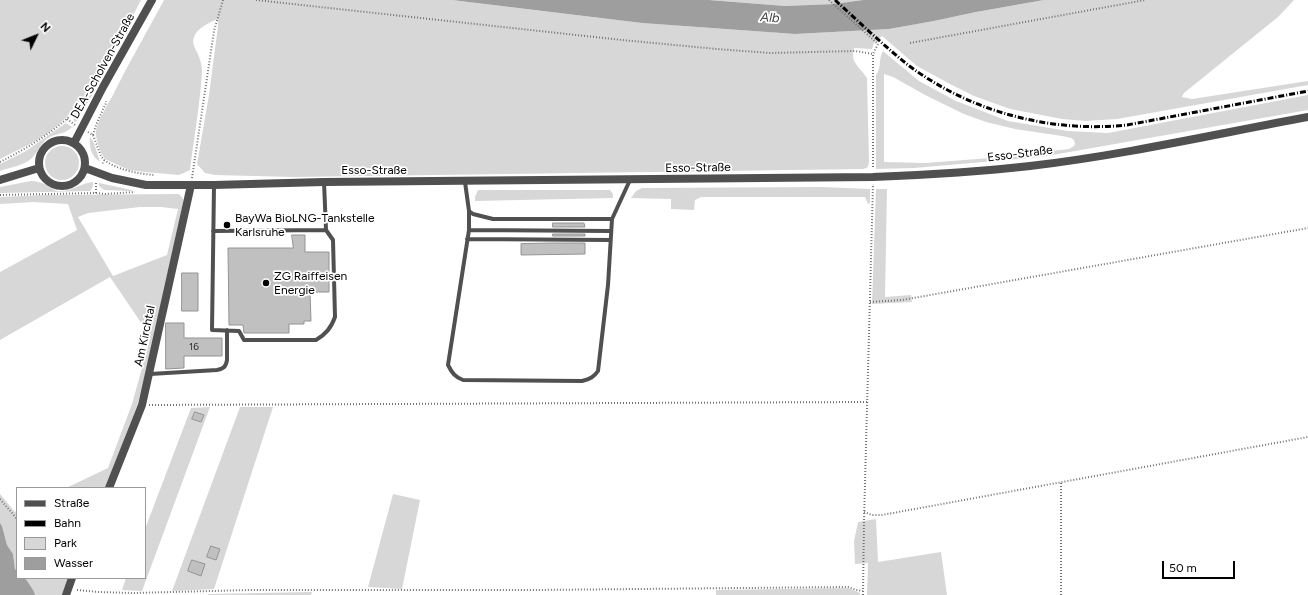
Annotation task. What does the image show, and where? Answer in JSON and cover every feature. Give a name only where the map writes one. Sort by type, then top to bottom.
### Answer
[{"type":"street","name":"DEA-Scholven-Straße","points":[[74,143],[103,87],[152,0]]},
{"type":"street","name":"Esso-Straße","points":[[85,168],[99,174],[138,184],[191,185],[324,182],[464,182],[873,177],[954,173],[1054,162],[1107,154],[1308,117]]},
{"type":"street","points":[[59,140],[67,140],[74,143],[81,150],[85,158],[85,168],[82,175],[77,181],[70,185],[54,185],[47,181],[39,168],[39,160],[45,146],[59,140]]},
{"type":"street","points":[[0,180],[39,168]]},
{"type":"street","name":"Am Kirchtal","points":[[109,487],[142,405],[191,185]]},
{"type":"street","points":[[67,592],[72,579]]},
{"type":"lane","points":[[464,182],[469,210],[469,230],[448,365],[452,373],[463,380],[582,381],[589,380],[598,371],[611,253],[610,231],[612,219],[630,180]]},
{"type":"lane","points":[[214,185],[212,330],[239,331],[244,340],[316,340],[324,335],[332,326],[335,317],[333,240],[326,230],[324,182]]},
{"type":"lane","points":[[469,210],[473,214],[493,219],[612,219]]},
{"type":"lane","points":[[213,231],[326,230]]},
{"type":"lane","points":[[469,230],[610,231]]},
{"type":"lane","points":[[468,239],[610,240]]},
{"type":"lane","points":[[149,374],[221,369],[227,364],[227,330]]},
{"type":"path","points":[[191,185],[214,31],[223,0]]},
{"type":"path","points":[[256,0],[622,40],[724,49],[770,53],[855,51],[873,54]]},
{"type":"path","points":[[829,0],[878,44],[873,54],[873,177],[863,595]]},
{"type":"path","points":[[910,43],[1146,0]]},
{"type":"path","points":[[0,162],[48,134],[67,119],[92,90],[103,87]]},
{"type":"path","points":[[67,119],[93,135],[104,160],[113,165],[131,171],[160,176]]},
{"type":"path","points":[[96,193],[96,182],[104,160]]},
{"type":"path","points":[[0,195],[105,194],[138,192]]},
{"type":"path","points":[[869,302],[910,299],[1308,228]]},
{"type":"path","points":[[142,405],[867,402]]},
{"type":"path","points":[[864,512],[882,516],[1308,437]]},
{"type":"path","points":[[1061,483],[1061,595]]},
{"type":"path","points":[[0,499],[16,518]]},
{"type":"path","points":[[67,592],[134,593],[250,590],[534,590],[840,587],[848,587],[863,591]]},
{"type":"green space","points":[[0,0],[141,0],[105,66],[95,82],[72,112],[45,135],[0,159]]},
{"type":"green space","points":[[164,0],[452,0],[642,23],[795,34],[889,29],[1044,0],[1294,0],[1278,17],[1184,93],[1182,97],[1192,99],[1308,81],[1308,85],[1117,119],[1086,121],[1062,119],[1010,109],[974,96],[917,66],[882,36],[874,43],[872,49],[854,48],[853,53],[854,61],[867,78],[869,162],[868,167],[863,169],[293,177],[215,175],[205,173],[197,164],[209,95],[218,19],[201,28],[193,40],[201,62],[202,72],[190,170],[179,175],[129,170],[105,159],[98,145],[96,130],[103,113]]},
{"type":"green space","points":[[709,0],[863,0],[834,4],[785,6]]},
{"type":"green space","points":[[883,51],[919,81],[956,101],[1008,121],[1068,131],[1108,133],[1308,95],[1308,110],[1041,157],[914,168],[876,169],[876,75]],"holes":[[[884,74],[893,77],[964,114],[986,122],[1015,129],[1071,138],[1074,140],[1075,144],[1069,149],[990,158],[926,163],[884,162]]]},
{"type":"green space","points":[[93,92],[76,122],[74,121],[73,115]]},
{"type":"green space","points":[[66,123],[72,127],[67,131],[47,139],[29,161],[0,171],[0,164],[26,151]]},
{"type":"green space","points":[[90,137],[94,143],[100,162],[94,157],[91,151]]},
{"type":"green space","points":[[62,146],[74,151],[79,163],[74,175],[62,180],[50,175],[45,163],[50,151]]},
{"type":"green space","points":[[36,181],[58,191],[67,190],[93,182],[93,185],[90,191],[0,193],[0,187]]},
{"type":"green space","points":[[99,183],[132,191],[104,190],[99,186]]},
{"type":"green space","points":[[822,187],[870,189],[870,203],[868,204],[865,197],[701,197],[695,200],[694,210],[671,209],[671,199],[631,198],[636,191],[642,188]]},
{"type":"green space","points":[[876,189],[887,189],[885,297],[911,295],[912,302],[872,304]]},
{"type":"green space","points":[[478,190],[610,190],[613,194],[613,198],[475,201]]},
{"type":"green space","points":[[179,194],[183,199],[143,386],[137,406],[105,487],[68,487],[108,468],[132,404],[149,343],[146,330],[110,277],[0,340],[0,272],[77,230],[68,204],[33,202],[0,204],[0,197],[45,195]],"holes":[[[140,207],[178,209],[167,255],[113,276],[78,217],[88,213]]]},
{"type":"green space","points":[[210,407],[142,591],[122,590],[126,579],[146,579],[146,526],[191,408]]},
{"type":"green space","points":[[240,407],[273,407],[214,589],[172,591]]},
{"type":"green space","points":[[0,494],[16,512],[16,570],[13,554],[7,545],[0,523]]},
{"type":"green space","points":[[393,494],[420,500],[402,589],[368,587]]},
{"type":"green space","points":[[876,519],[878,562],[941,552],[947,595],[867,595],[868,563],[855,564],[854,541],[858,522]]},
{"type":"green space","points":[[26,579],[68,579],[62,595],[35,595]]},
{"type":"green space","points":[[848,588],[860,593],[860,595],[716,595],[716,590]]},
{"type":"green space","points":[[312,592],[311,595],[208,595],[208,594]]},
{"type":"water","name":"Alb","points":[[452,0],[709,0],[785,6],[834,4],[863,0],[1044,0],[889,29],[795,34],[642,23]]},
{"type":"water","points":[[0,523],[7,545],[13,554],[16,579],[26,579],[35,595],[0,595]]},
{"type":"building","points":[[553,223],[584,223],[585,227],[553,227]]},
{"type":"building","points":[[553,234],[585,234],[585,236],[553,236]]},
{"type":"building","points":[[292,235],[305,235],[305,252],[329,252],[329,292],[310,292],[311,321],[304,321],[304,324],[289,324],[289,333],[244,333],[243,325],[229,325],[228,248],[293,248]]},
{"type":"building","points":[[585,243],[585,254],[521,255],[521,244]]},
{"type":"building","points":[[182,273],[198,273],[198,311],[182,311]]},
{"type":"building","points":[[166,323],[184,323],[184,338],[222,338],[222,356],[184,356],[184,368],[166,369]]},
{"type":"building","points":[[195,412],[204,415],[201,422],[192,419]]},
{"type":"building","points":[[211,546],[220,549],[216,560],[207,557]]},
{"type":"building","points":[[192,560],[205,564],[201,576],[188,571]]},
{"type":"railway","points":[[835,0],[908,65],[932,81],[985,107],[1012,116],[1040,122],[1069,126],[1098,127],[1127,125],[1308,91]]},
{"type":"place","name":"BayWa BioLNG-Tankstelle Karlsruhe","points":[[227,225]]},
{"type":"place","name":"ZG Raiffeisen Energie","points":[[266,283]]}]
